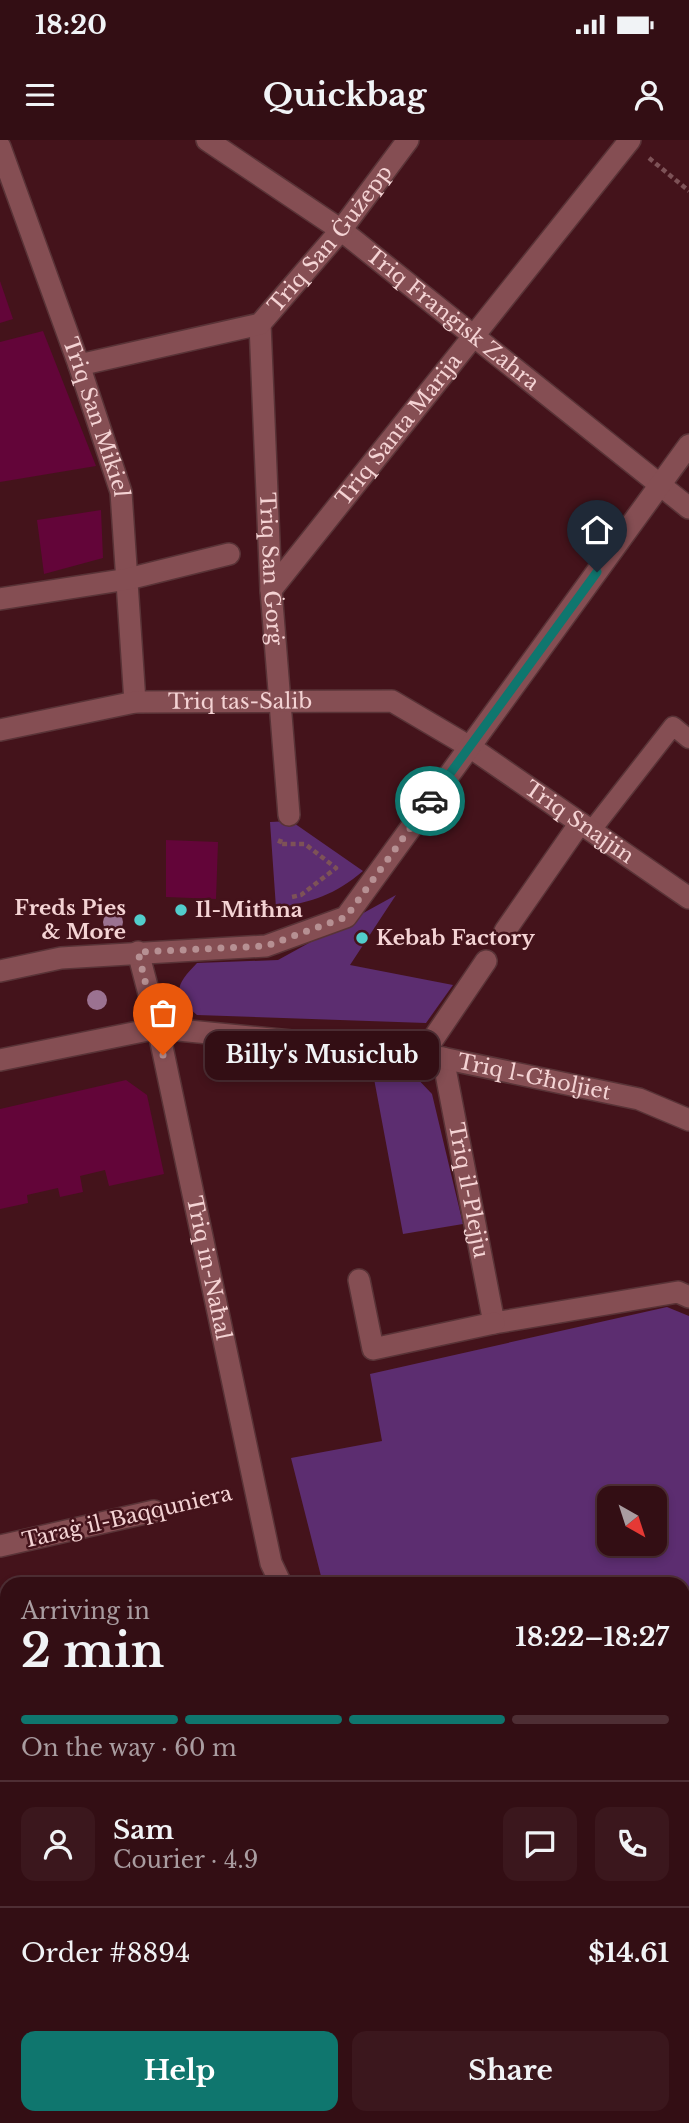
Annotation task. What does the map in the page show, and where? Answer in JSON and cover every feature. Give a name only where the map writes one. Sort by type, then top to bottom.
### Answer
[{"type":"street","name":"Triq Franġisk Zahra","points":[[208,140],[341,230],[689,508]]},
{"type":"street","name":"Triq San Ġużepp","points":[[79,365],[260,324],[341,230],[408,140]]},
{"type":"street","name":"Triq Santa Marija","points":[[271,590],[629,140]]},
{"type":"street","name":"Triq San Mikiel","points":[[0,147],[79,365],[121,492],[135,702]]},
{"type":"street","name":"Triq San Ġorġ","points":[[260,324],[271,590],[289,815]]},
{"type":"street","points":[[0,971],[61,958],[266,946],[346,917],[689,445]]},
{"type":"street","points":[[0,599],[128,579],[229,554]]},
{"type":"street","name":"Triq tas-Salib","points":[[0,730],[135,702],[392,701],[470,747]]},
{"type":"street","name":"Triq Snajjin","points":[[470,747],[689,898]]},
{"type":"street","points":[[505,931],[586,827]]},
{"type":"street","name":"Triq in-Naħal","points":[[138,952],[158,1028],[271,1563],[278,1577]]},
{"type":"street","points":[[433,1056],[486,961]]},
{"type":"street","name":"Triq l-Għoljiet","points":[[0,1060],[158,1028],[433,1056],[639,1099],[689,1120]]},
{"type":"street","name":"Triq il-Plejju","points":[[433,1056],[494,1323]]},
{"type":"street","points":[[359,1280],[373,1349],[494,1323],[678,1292],[689,1297]]},
{"type":"street","name":"Taraġ il-Baqquniera","points":[[0,1546],[154,1511]]},
{"type":"lane","points":[[586,827],[673,726],[689,739]]},
{"type":"path","points":[[629,140],[689,191]]},
{"type":"path","points":[[289,815],[279,844],[305,844],[336,869],[300,895],[292,897]]},
{"type":"path","name":"Taraġ il-Baqquniera","points":[[154,1511],[255,1488]]},
{"type":"shaded area","points":[[291,821],[363,871],[343,886],[322,896],[276,908],[270,822]]},
{"type":"shaded area","points":[[396,895],[350,965],[453,985],[426,1023],[197,1015],[180,995],[179,989],[184,977],[197,963],[278,960]]},
{"type":"shaded area","points":[[372,1068],[412,1073],[432,1094],[463,1224],[403,1234]]},
{"type":"shaded area","points":[[667,1307],[689,1316],[689,1577],[321,1577],[291,1458],[382,1441],[370,1374]]},
{"type":"building","points":[[0,281],[13,319],[0,323]]},
{"type":"building","points":[[43,331],[96,466],[0,482],[0,342]]},
{"type":"building","points":[[101,510],[103,558],[44,574],[37,520]]},
{"type":"building","points":[[166,840],[218,842],[216,899],[166,897]]},
{"type":"building","points":[[126,1080],[147,1095],[164,1174],[109,1186],[105,1170],[80,1176],[83,1192],[60,1197],[58,1188],[27,1195],[28,1203],[0,1209],[0,1109]]},
{"type":"way so far","points":[[163,1055],[138,952],[266,946],[346,917],[430,801]]},
{"type":"place","name":"Il-Mitħna","points":[[181,910]]},
{"type":"place","name":"Freds Pies & More","points":[[140,920]]},
{"type":"place","name":"Kebab Factory","points":[[362,938]]},
{"type":"place","name":"Billy's Musiclub","points":[[163,1055]]},
{"type":"route","points":[[430,801],[597,572]]}]
